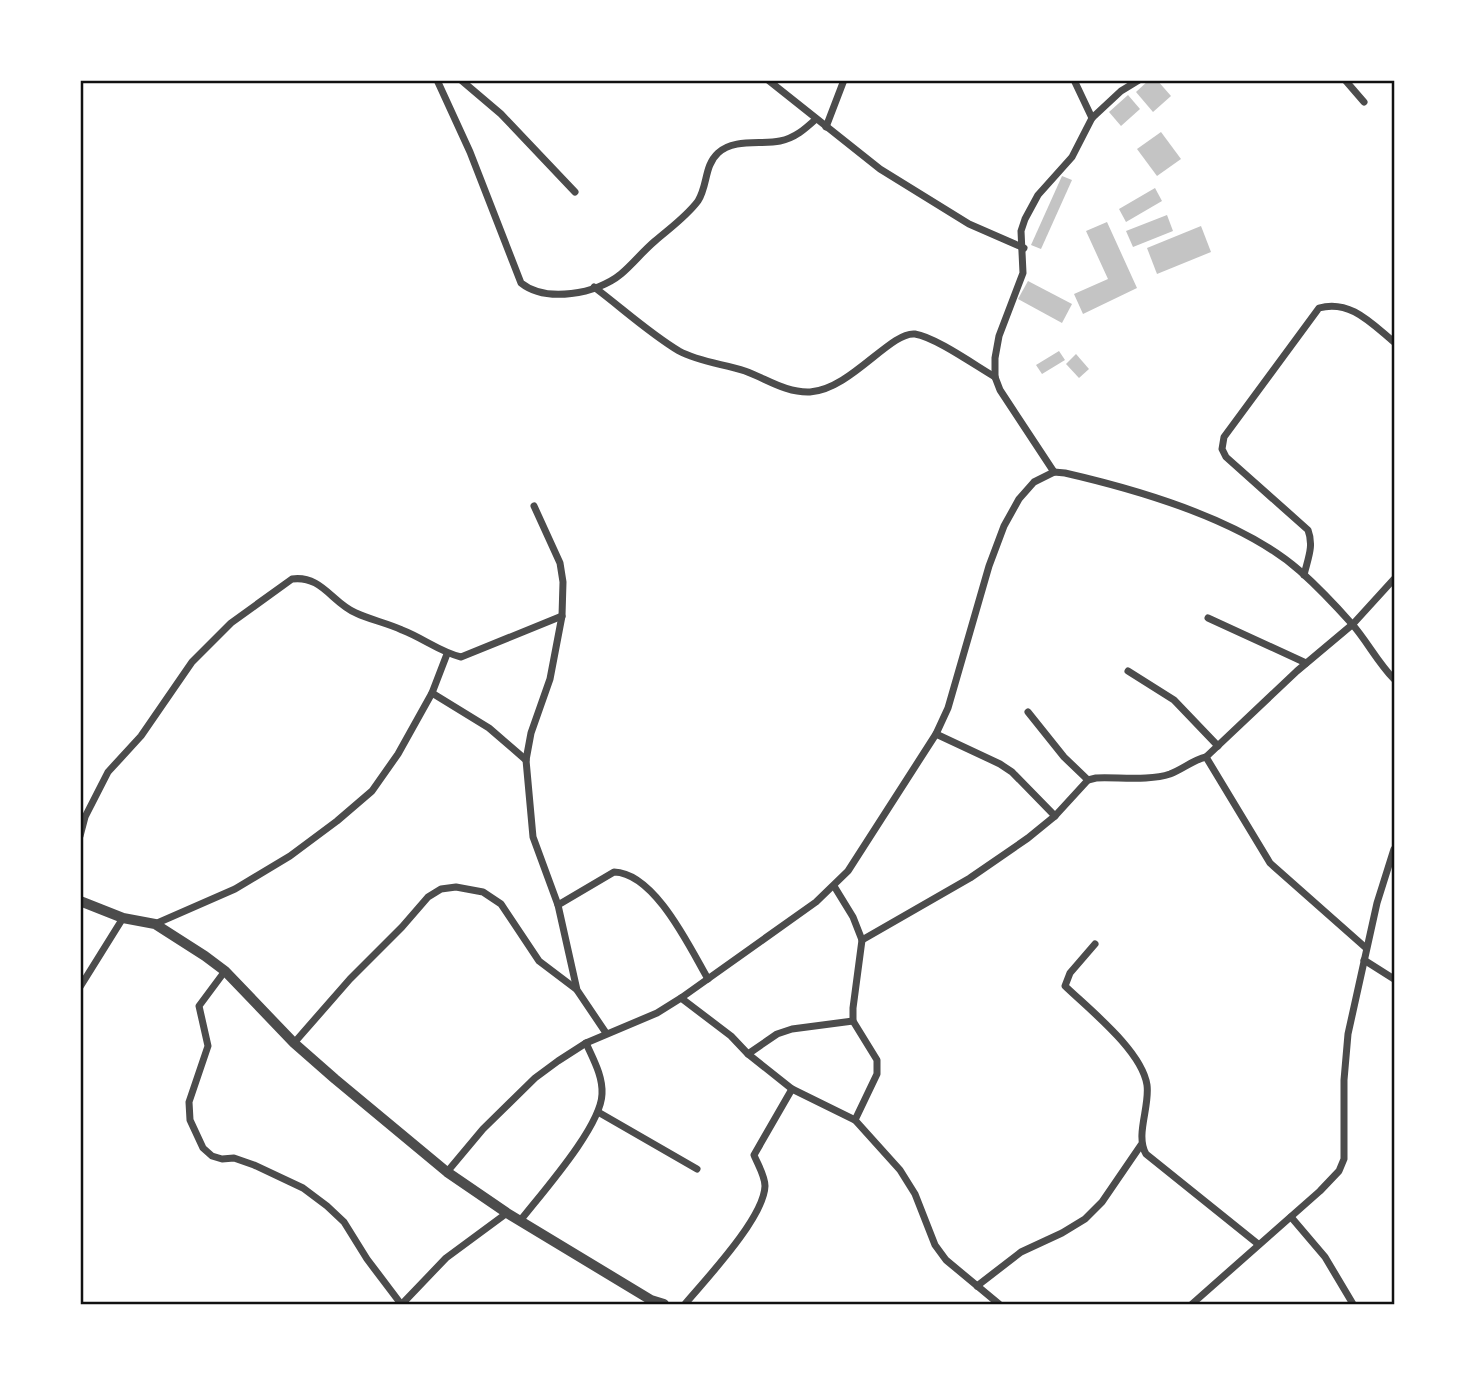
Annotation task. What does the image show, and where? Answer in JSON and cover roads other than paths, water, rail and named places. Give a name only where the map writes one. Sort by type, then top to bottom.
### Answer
[{"type":"street","points":[[437,80],[470,152],[521,283],[537,292],[551,294],[576,293],[620,275],[639,254],[688,213],[699,199],[708,165],[718,153],[734,145],[778,142],[794,136],[816,119]]},
{"type":"street","points":[[461,80],[501,114],[575,192]]},
{"type":"street","points":[[768,80],[880,169],[969,224],[1024,248]]},
{"type":"street","points":[[826,127],[844,80]]},
{"type":"street","points":[[1074,80],[1093,118]]},
{"type":"street","points":[[1054,472],[1000,390],[995,377],[999,336],[1023,273],[1024,248],[1021,231],[1038,195],[1072,156],[1093,118],[1121,91],[1139,80]]},
{"type":"street","points":[[1345,80],[1364,102]]},
{"type":"street","points":[[594,287],[681,351],[745,371],[790,390],[812,392],[843,382],[900,337],[914,334],[938,344],[995,377]]},
{"type":"street","points":[[1304,575],[1312,541],[1308,530],[1226,457],[1222,449],[1224,437],[1320,308],[1340,305],[1353,310],[1395,342]]},
{"type":"street","points":[[447,1172],[483,1129],[536,1079],[586,1043],[657,1013],[681,998],[834,886],[848,871],[936,734],[952,697],[989,566],[1004,527],[1019,499],[1034,482],[1054,472],[1089,478],[1209,517],[1278,554],[1304,575],[1353,624],[1395,679]]},
{"type":"street","points":[[534,506],[560,564],[563,582],[562,616],[550,679],[531,733],[526,760],[533,837],[558,905],[576,990]]},
{"type":"street","points":[[80,836],[94,796],[108,772],[141,736],[192,662],[231,623],[292,579],[311,580],[353,612],[401,629],[446,654],[461,657],[562,616]]},
{"type":"street","points":[[862,940],[970,878],[1028,838],[1055,816],[1088,780],[1171,774],[1206,757],[1306,663],[1353,624],[1395,579]]},
{"type":"street","points":[[1208,618],[1306,663]]},
{"type":"street","points":[[155,924],[235,889],[290,856],[372,791],[398,754],[432,693],[446,654]]},
{"type":"street","points":[[1128,671],[1174,700],[1218,746]]},
{"type":"street","points":[[432,693],[489,728],[526,760]]},
{"type":"street","points":[[1028,712],[1064,757],[1088,780]]},
{"type":"street","points":[[936,734],[1013,772],[1055,816]]},
{"type":"street","points":[[1206,757],[1270,863],[1366,948]]},
{"type":"street","points":[[1192,1304],[1339,1171],[1344,1159],[1344,1080],[1348,1034],[1377,903],[1395,849]]},
{"type":"street","points":[[558,905],[614,872],[622,872],[663,903],[708,979]]},
{"type":"street","points":[[834,886],[853,917],[862,940],[853,1021],[877,1060],[877,1074],[855,1120]]},
{"type":"street","points":[[294,1043],[349,979],[428,897],[441,889],[456,887],[484,892],[501,904],[539,961],[576,990],[606,1033]]},
{"type":"street","points":[[80,901],[123,918],[155,924],[225,971],[294,1043],[447,1172],[520,1221],[651,1300],[664,1304]]},
{"type":"street","points":[[80,988],[123,918]]},
{"type":"street","points":[[977,1286],[1021,1252],[1085,1219],[1102,1202],[1141,1145],[1147,1085],[1143,1070],[1133,1052],[1065,986],[1070,973],[1095,944]]},
{"type":"street","points":[[1364,960],[1395,979]]},
{"type":"street","points":[[225,971],[199,1006],[208,1046],[189,1102],[190,1120],[203,1148],[212,1156],[234,1158],[254,1164],[303,1188],[327,1206],[344,1222],[367,1259],[401,1304],[446,1258],[507,1213]]},
{"type":"street","points":[[681,998],[731,1036],[748,1054],[792,1089],[855,1120],[908,1182],[935,1245],[946,1260],[999,1304]]},
{"type":"street","points":[[748,1054],[776,1034],[792,1029],[853,1021]]},
{"type":"street","points":[[520,1221],[574,1152],[598,1112],[602,1086],[586,1043]]},
{"type":"street","points":[[685,1304],[737,1241],[760,1204],[765,1190],[764,1180],[754,1155],[792,1089]]},
{"type":"street","points":[[598,1112],[696,1169]]},
{"type":"street","points":[[1141,1145],[1151,1159],[1258,1244]]},
{"type":"street","points":[[1291,1217],[1325,1257],[1353,1304]]}]
